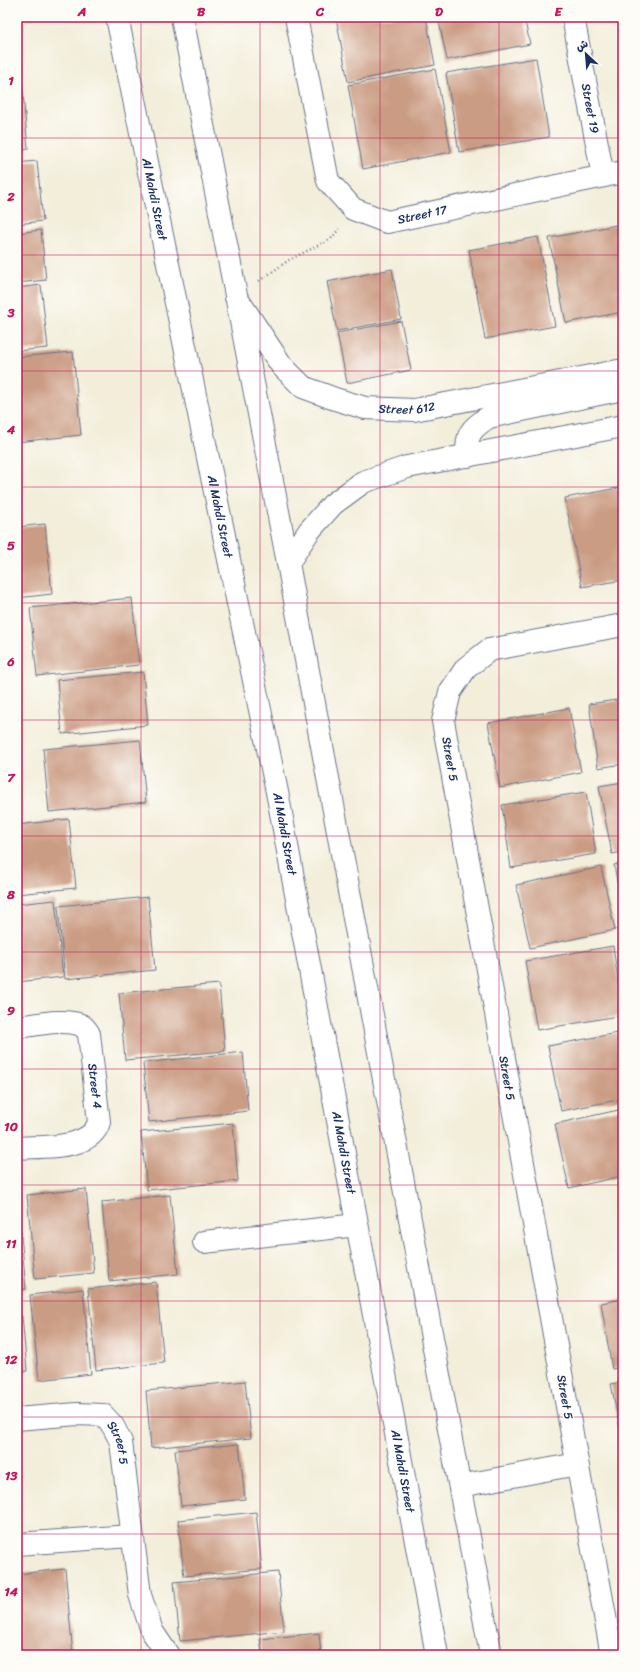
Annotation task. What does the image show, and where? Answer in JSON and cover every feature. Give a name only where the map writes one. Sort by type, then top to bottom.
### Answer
[{"type":"street","points":[[107,17],[112,22],[128,71]]},
{"type":"street","name":"Al Mahdi Street","points":[[117,17],[278,797],[437,1655]]},
{"type":"street","points":[[182,17],[288,563],[492,1655]]},
{"type":"street","name":"Street 17","points":[[296,17],[328,181],[353,209],[387,222],[613,174]]},
{"type":"street","name":"Street 19","points":[[573,17],[613,174]]},
{"type":"street","name":"Street 612","points":[[236,297],[282,366],[303,387],[365,408],[414,410],[623,370]]},
{"type":"street","points":[[468,456],[466,442],[475,425],[489,417],[623,389]]},
{"type":"street","points":[[288,563],[309,531],[333,504],[364,482],[407,467],[623,426]]},
{"type":"street","name":"Street 5","points":[[612,1655],[443,721],[450,692],[466,668],[489,650],[623,625]]},
{"type":"street","name":"Street 4","points":[[17,1027],[66,1023],[81,1025],[86,1028],[89,1034],[99,1122],[97,1130],[92,1136],[76,1143],[17,1148]]},
{"type":"street","points":[[204,1242],[358,1225]]},
{"type":"street","name":"Street 5","points":[[17,1420],[77,1414],[103,1415],[113,1426],[120,1442],[131,1536],[140,1595],[152,1631],[168,1655]]},
{"type":"street","points":[[460,1486],[577,1464]]},
{"type":"street","points":[[17,1544],[131,1536]]},
{"type":"path","points":[[236,297],[289,260],[331,239],[353,209]]},
{"type":"building","points":[[336,17],[426,17],[435,65],[348,82]]},
{"type":"building","points":[[438,17],[524,17],[530,44],[447,60]]},
{"type":"building","points":[[536,58],[549,137],[459,152],[446,73]]},
{"type":"building","points":[[435,69],[451,152],[363,169],[348,85]]},
{"type":"building","points":[[17,83],[22,83],[28,149],[17,151]]},
{"type":"building","points":[[37,161],[43,221],[17,224],[17,163]]},
{"type":"building","points":[[616,225],[623,260],[623,312],[566,323],[549,238]]},
{"type":"building","points":[[41,230],[46,280],[17,283],[17,233]]},
{"type":"building","points":[[538,237],[555,326],[485,339],[469,250]]},
{"type":"building","points":[[392,269],[401,319],[337,331],[327,282]]},
{"type":"building","points":[[41,285],[48,348],[17,351],[17,288]]},
{"type":"building","points":[[401,321],[411,370],[347,383],[337,333]]},
{"type":"building","points":[[73,352],[81,435],[17,442],[17,357]]},
{"type":"building","points":[[623,487],[623,580],[582,587],[565,498]]},
{"type":"building","points":[[45,524],[52,594],[17,598],[17,527]]},
{"type":"building","points":[[132,598],[139,665],[37,676],[30,608]]},
{"type":"building","points":[[143,672],[148,725],[62,734],[57,680]]},
{"type":"building","points":[[623,699],[623,764],[598,768],[589,704]]},
{"type":"building","points":[[569,708],[581,772],[500,788],[488,723]]},
{"type":"building","points":[[140,740],[146,802],[49,812],[43,749]]},
{"type":"building","points":[[623,782],[623,852],[612,854],[599,786]]},
{"type":"building","points":[[586,792],[596,854],[511,868],[502,805]]},
{"type":"building","points":[[69,819],[76,888],[17,894],[17,825]]},
{"type":"building","points":[[623,863],[623,909],[622,909],[614,865]]},
{"type":"building","points":[[601,867],[615,930],[530,948],[516,885]]},
{"type":"building","points":[[148,897],[155,970],[65,979],[58,906]]},
{"type":"building","points":[[55,900],[63,977],[17,982],[17,904]]},
{"type":"building","points":[[613,946],[623,1015],[537,1030],[525,961]]},
{"type":"building","points":[[219,984],[225,1051],[125,1060],[119,993]]},
{"type":"building","points":[[623,1032],[623,1099],[561,1111],[548,1046]]},
{"type":"building","points":[[243,1052],[248,1111],[149,1122],[143,1063]]},
{"type":"building","points":[[623,1109],[623,1176],[569,1188],[555,1124]]},
{"type":"building","points":[[233,1123],[238,1181],[147,1190],[141,1132]]},
{"type":"building","points":[[86,1189],[94,1273],[35,1279],[27,1195]]},
{"type":"building","points":[[170,1195],[178,1274],[109,1281],[102,1202]]},
{"type":"building","points":[[17,1214],[19,1214],[26,1289],[17,1290]]},
{"type":"building","points":[[156,1282],[164,1363],[96,1370],[88,1289]]},
{"type":"building","points":[[83,1289],[91,1374],[39,1380],[30,1295]]},
{"type":"building","points":[[623,1299],[623,1367],[612,1369],[601,1303]]},
{"type":"building","points":[[17,1316],[22,1316],[27,1371],[17,1372]]},
{"type":"building","points":[[245,1381],[251,1438],[151,1448],[146,1391]]},
{"type":"building","points":[[623,1382],[623,1439],[622,1439],[611,1384]]},
{"type":"building","points":[[239,1444],[245,1499],[181,1506],[175,1450]]},
{"type":"building","points":[[256,1512],[262,1569],[184,1576],[178,1520]]},
{"type":"building","points":[[65,1569],[73,1655],[17,1655],[17,1574]]},
{"type":"building","points":[[278,1572],[284,1631],[180,1641],[174,1582]]},
{"type":"building","points":[[319,1633],[321,1655],[262,1655],[260,1639]]}]
